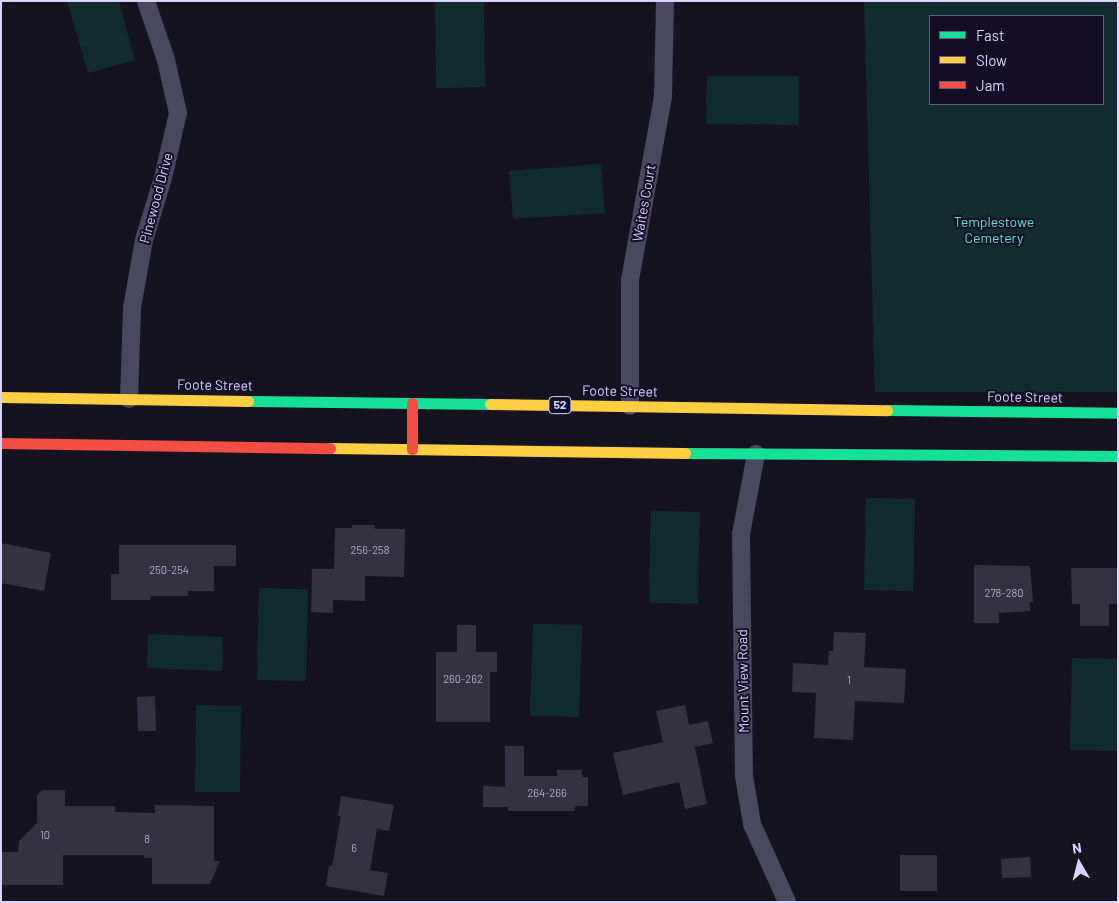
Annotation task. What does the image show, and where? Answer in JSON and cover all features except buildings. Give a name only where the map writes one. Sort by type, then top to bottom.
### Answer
[{"type":"main road","name":"Foote Street","points":[[1,397],[1118,413]]},
{"type":"main road","points":[[412,403],[412,449]]},
{"type":"main road","points":[[1,443],[756,454],[1118,456]]},
{"type":"street","name":"Pinewood Drive","points":[[129,399],[134,298],[144,240],[163,178],[178,113],[166,60],[146,1]]},
{"type":"street","name":"Waites Court","points":[[630,406],[630,280],[664,96],[665,1]]},
{"type":"street","name":"Mount View Road","points":[[756,454],[741,534],[744,776],[752,824],[787,902]]},
{"type":"green space","points":[[67,1],[119,1],[135,60],[88,73]]},
{"type":"green space","points":[[435,1],[484,1],[485,87],[436,88]]},
{"type":"green space","name":"Templestowe Cemetery","points":[[864,1],[1118,1],[1118,392],[875,392]]},
{"type":"green space","points":[[707,76],[799,76],[799,125],[706,124]]},
{"type":"green space","points":[[601,164],[605,213],[513,219],[509,171]]},
{"type":"green space","points":[[866,498],[915,499],[913,591],[864,590]]},
{"type":"green space","points":[[651,511],[700,512],[698,604],[649,603]]},
{"type":"green space","points":[[259,588],[308,589],[306,681],[257,680]]},
{"type":"green space","points":[[533,624],[582,625],[579,717],[530,716]]},
{"type":"green space","points":[[148,634],[223,637],[222,671],[147,668]]},
{"type":"green space","points":[[1072,658],[1118,659],[1118,751],[1070,750]]},
{"type":"green space","points":[[196,705],[241,706],[240,792],[195,792]]},
{"type":"traffic: fast","points":[[248,401],[490,404]]},
{"type":"traffic: fast","points":[[887,410],[1118,413]]},
{"type":"traffic: fast","points":[[685,453],[1118,456]]},
{"type":"traffic: slow","points":[[1,397],[248,401]]},
{"type":"traffic: slow","points":[[490,404],[887,410]]},
{"type":"traffic: slow","points":[[330,448],[685,453]]},
{"type":"traffic: jam","points":[[412,403],[412,449]]},
{"type":"traffic: jam","points":[[1,443],[330,448]]}]
